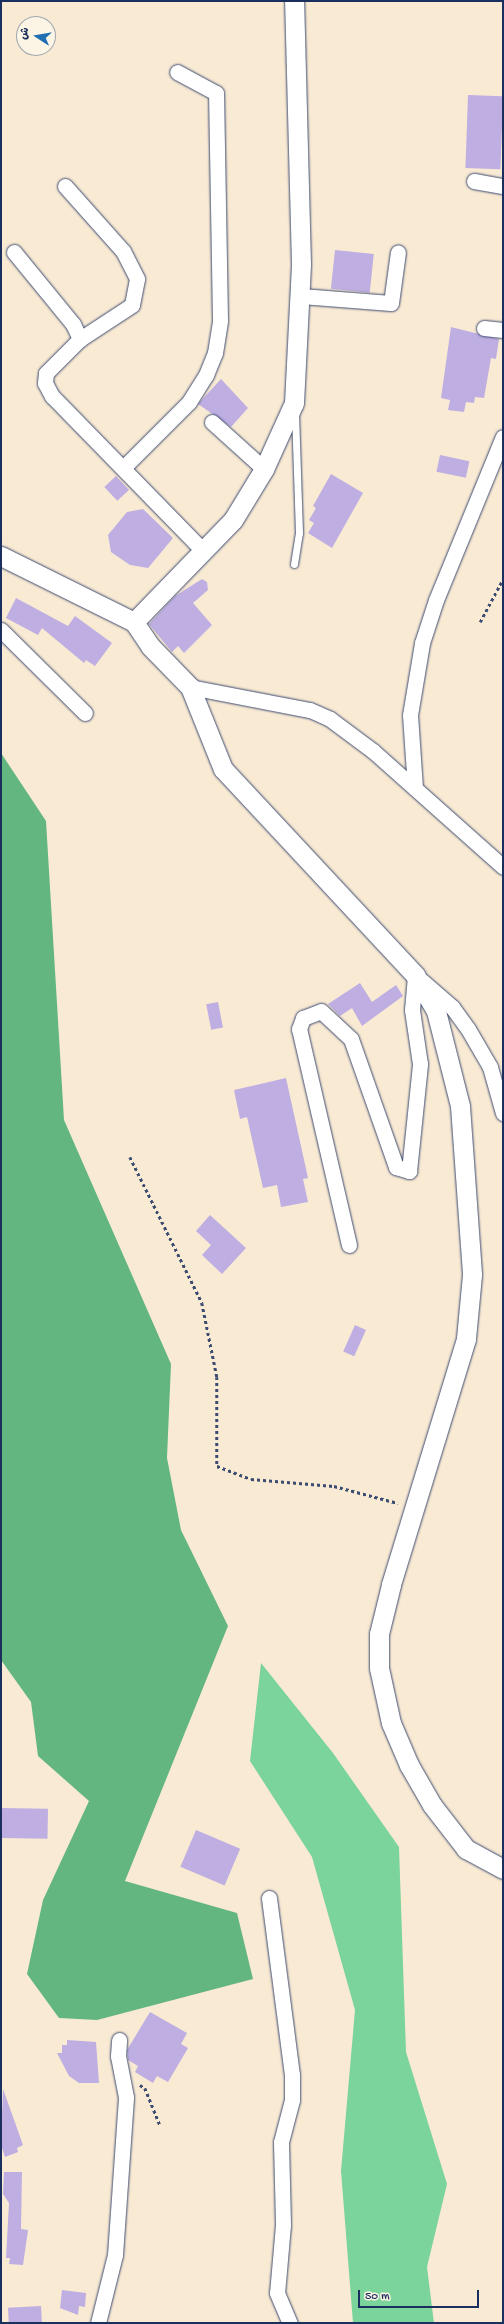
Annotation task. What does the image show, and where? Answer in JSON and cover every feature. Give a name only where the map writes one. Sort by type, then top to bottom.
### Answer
[{"type":"street","points":[[134,622],[233,520],[264,469],[294,403],[301,296],[294,1]]},
{"type":"street","points":[[124,468],[189,402],[211,364],[219,327],[222,272],[216,93],[177,72]]},
{"type":"street","points":[[474,181],[503,186]]},
{"type":"street","points":[[64,186],[123,251],[137,279],[132,305],[80,339],[46,373],[45,384],[52,396],[124,468],[203,551]]},
{"type":"street","points":[[14,252],[73,324],[80,339]]},
{"type":"street","points":[[301,296],[391,304],[398,252]]},
{"type":"street","points":[[484,328],[503,330]]},
{"type":"street","points":[[212,422],[264,469]]},
{"type":"street","points":[[415,788],[410,715],[422,643],[436,600],[503,437]]},
{"type":"street","points":[[1,556],[134,622],[150,646],[190,686],[223,769],[416,975],[452,1007],[468,1029],[490,1067],[503,1114]]},
{"type":"street","points":[[1,630],[85,713]]},
{"type":"street","points":[[190,686],[310,710],[373,751],[503,867]]},
{"type":"street","points":[[349,1245],[299,1029],[304,1018],[321,1011],[351,1039],[396,1167],[409,1170],[420,1064],[412,1010],[416,975]]},
{"type":"street","points":[[416,975],[436,1011],[460,1106],[472,1275],[466,1339],[414,1508],[379,1634],[383,1695],[409,1765],[432,1805],[466,1850],[503,1869]]},
{"type":"street","points":[[269,1898],[292,2075],[292,2100],[281,2142],[283,2218],[277,2293],[290,2323]]},
{"type":"street","points":[[98,2323],[115,2255],[126,2097],[121,2073],[119,2040]]},
{"type":"lane","points":[[294,403],[298,439],[299,533],[294,564]]},
{"type":"path","points":[[480,622],[503,579]]},
{"type":"path","points":[[130,1157],[202,1303],[217,1377],[217,1466],[251,1479],[334,1486],[414,1508]]},
{"type":"path","points":[[121,2073],[145,2088],[160,2125]]},
{"type":"green space","points":[[1,753],[46,821],[64,1120],[171,1364],[167,1458],[181,1530],[228,1626],[125,1881],[237,1913],[253,1979],[97,2020],[59,2018],[27,1974],[43,1900],[89,1801],[38,1756],[31,1702],[1,1660]]},
{"type":"green space","points":[[261,1663],[333,1753],[399,1847],[406,2052],[447,2184],[427,2267],[434,2323],[353,2323],[341,2171],[355,2010],[312,1857],[250,1761]]},
{"type":"building","points":[[468,95],[503,96],[500,169],[465,168]]},
{"type":"building","points":[[335,250],[374,254],[370,293],[331,289]]},
{"type":"building","points":[[451,327],[499,339],[496,359],[491,358],[484,398],[475,397],[474,403],[466,402],[464,412],[448,410],[450,400],[441,398]]},
{"type":"building","points":[[221,379],[248,408],[231,427],[198,404]]},
{"type":"building","points":[[440,455],[469,461],[466,478],[436,472]]},
{"type":"building","points":[[331,474],[363,493],[332,548],[308,533],[314,523],[309,520],[316,508],[313,506]]},
{"type":"building","points":[[116,476],[129,490],[117,501],[104,487]]},
{"type":"building","points":[[143,509],[173,538],[148,568],[130,565],[111,552],[108,535],[127,512]]},
{"type":"building","points":[[202,579],[207,582],[208,590],[193,603],[212,625],[184,653],[178,646],[172,652],[149,624],[175,596]]},
{"type":"building","points":[[16,598],[68,626],[75,616],[112,643],[95,666],[86,660],[84,663],[42,628],[38,635],[6,618]]},
{"type":"building","points":[[360,983],[372,1002],[396,985],[403,996],[362,1026],[352,1008],[340,1016],[328,1004]]},
{"type":"building","points":[[218,1002],[223,1028],[211,1030],[206,1004]]},
{"type":"building","points":[[286,1078],[308,1178],[303,1179],[308,1202],[281,1207],[277,1185],[263,1188],[247,1117],[240,1119],[234,1090]]},
{"type":"building","points":[[210,1215],[246,1248],[222,1274],[202,1255],[211,1245],[196,1231]]},
{"type":"building","points":[[355,1325],[366,1330],[354,1356],[343,1351]]},
{"type":"building","points":[[1,1808],[48,1809],[47,1839],[1,1838]]},
{"type":"building","points":[[196,1830],[240,1849],[225,1886],[180,1867]]},
{"type":"building","points":[[150,2012],[187,2033],[181,2044],[188,2048],[168,2082],[157,2076],[153,2083],[135,2072],[138,2066],[128,2060],[127,2050]]},
{"type":"building","points":[[67,2040],[96,2042],[99,2083],[79,2083],[69,2076],[57,2053],[62,2053],[62,2045],[67,2045]]},
{"type":"building","points":[[3,2089],[23,2145],[17,2148],[18,2152],[5,2157],[1,2145]]},
{"type":"building","points":[[4,2172],[22,2172],[21,2229],[28,2230],[23,2265],[9,2264],[10,2258],[6,2258],[9,2203],[3,2194]]},
{"type":"building","points":[[62,2290],[86,2293],[85,2307],[79,2306],[78,2315],[60,2308]]},
{"type":"building","points":[[41,2306],[42,2323],[9,2323],[8,2308]]}]
